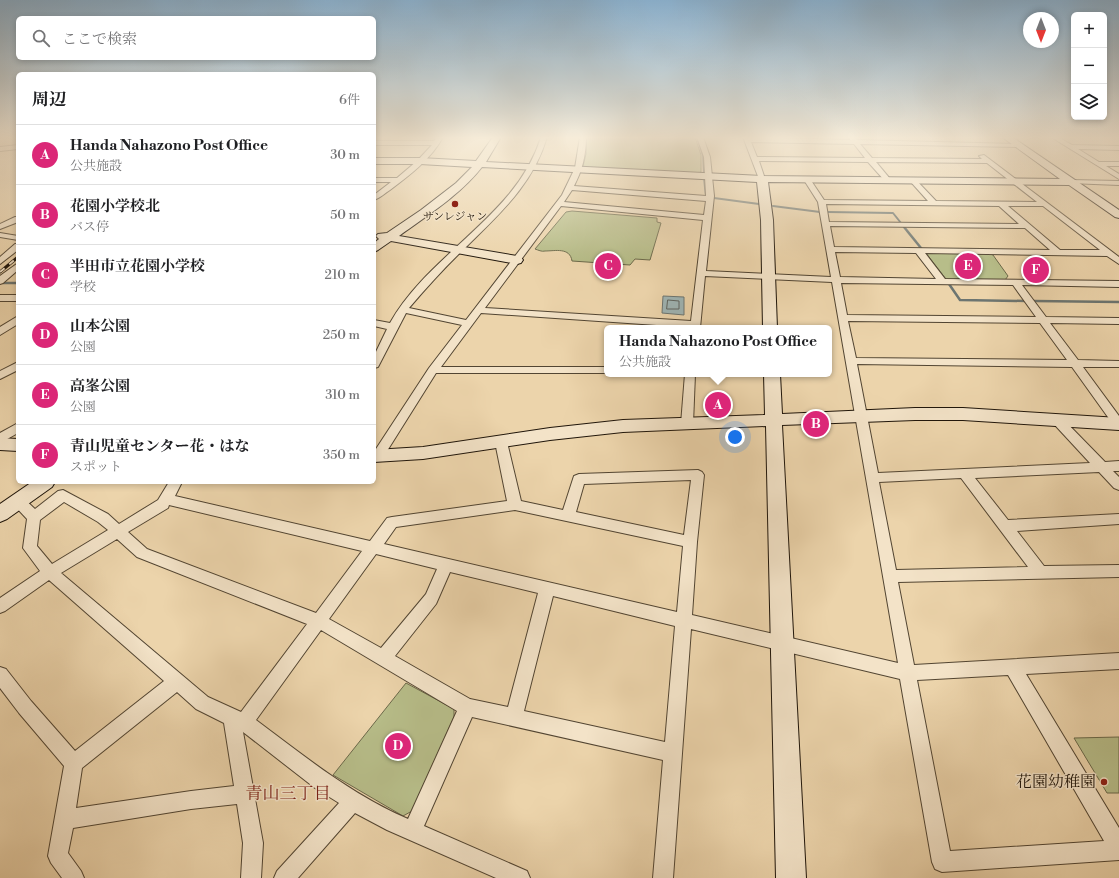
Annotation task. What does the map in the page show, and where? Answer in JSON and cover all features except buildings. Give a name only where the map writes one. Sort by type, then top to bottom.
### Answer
[{"type":"street","points":[[376,197],[401,178]]},
{"type":"street","points":[[379,237],[460,184],[465,178]]},
{"type":"street","points":[[376,362],[403,310],[458,250],[513,194],[525,178]]},
{"type":"street","points":[[376,456],[433,370],[559,204],[575,178]]},
{"type":"street","points":[[695,325],[710,199],[708,178]]},
{"type":"street","points":[[744,178],[1119,183]]},
{"type":"street","points":[[1011,178],[1119,261]]},
{"type":"street","points":[[1065,178],[1119,215]]},
{"type":"street","points":[[762,179],[766,202],[770,325]]},
{"type":"street","points":[[376,180],[399,180]]},
{"type":"street","points":[[808,180],[822,202],[942,862],[1119,850]]},
{"type":"street","points":[[914,180],[934,203]]},
{"type":"street","points":[[570,188],[710,199]]},
{"type":"street","points":[[822,202],[1044,204]]},
{"type":"street","points":[[559,204],[707,218]]},
{"type":"street","points":[[1001,204],[1058,252]]},
{"type":"street","points":[[0,227],[16,220]]},
{"type":"street","points":[[826,224],[1028,226]]},
{"type":"street","points":[[0,235],[16,238]]},
{"type":"street","points":[[379,237],[517,260]]},
{"type":"street","points":[[0,247],[16,248]]},
{"type":"street","points":[[0,261],[16,248]]},
{"type":"street","points":[[831,249],[1108,253]]},
{"type":"street","points":[[918,250],[943,282]]},
{"type":"street","points":[[0,281],[16,268]]},
{"type":"street","points":[[702,273],[836,280],[1119,284]]},
{"type":"street","points":[[1016,283],[1119,424]]},
{"type":"street","points":[[0,298],[16,298]]},
{"type":"street","points":[[403,310],[468,323]]},
{"type":"street","points":[[478,310],[681,325]]},
{"type":"street","points":[[844,318],[1119,321]]},
{"type":"street","points":[[0,332],[16,320]]},
{"type":"street","points":[[376,324],[393,327]]},
{"type":"street","points":[[851,361],[1119,364]]},
{"type":"street","points":[[0,376],[16,366]]},
{"type":"street","points":[[433,370],[604,370]]},
{"type":"street","points":[[688,424],[687,414],[690,377]]},
{"type":"street","points":[[772,377],[791,878]]},
{"type":"street","points":[[376,456],[423,453],[550,434],[623,426],[861,416],[963,414],[1119,424]]},
{"type":"street","points":[[1057,420],[1119,485]]},
{"type":"street","points":[[0,439],[16,428]]},
{"type":"street","points":[[502,442],[515,505]]},
{"type":"street","points":[[0,444],[16,445]]},
{"type":"street","points":[[873,478],[1119,466]]},
{"type":"street","points":[[965,474],[1041,573]]},
{"type":"street","points":[[568,516],[579,479],[698,475],[690,542],[663,878]]},
{"type":"street","points":[[0,514],[9,502],[28,484]]},
{"type":"street","points":[[9,502],[42,484]]},
{"type":"street","points":[[0,606],[50,572],[163,504],[175,484]]},
{"type":"street","points":[[520,878],[394,823],[354,801],[322,781],[238,720],[202,703],[50,572],[30,548],[34,517],[63,495],[103,518],[142,553],[319,621],[467,707],[673,753]]},
{"type":"street","points":[[166,499],[907,673],[1119,661]]},
{"type":"street","points":[[9,502],[34,517]]},
{"type":"street","points":[[251,878],[252,844],[244,794],[238,720],[319,621],[392,522],[515,505],[690,542]]},
{"type":"street","points":[[1006,526],[1119,519]]},
{"type":"street","points":[[383,658],[431,599],[446,565]]},
{"type":"street","points":[[890,576],[1041,573],[1116,574]]},
{"type":"street","points":[[514,717],[547,589]]},
{"type":"street","points":[[1012,667],[1119,847]]},
{"type":"street","points":[[0,674],[25,707],[74,763]]},
{"type":"street","points":[[74,878],[58,856],[71,773],[74,763],[177,682]]},
{"type":"street","points":[[413,830],[467,707]]},
{"type":"street","points":[[64,820],[190,800],[244,794]]},
{"type":"street","points":[[284,878],[354,801]]},
{"type":"green space","points":[[572,211],[657,218],[657,222],[661,223],[650,260],[635,259],[630,265],[572,261],[568,254],[562,251],[543,251],[535,249],[566,212]]},
{"type":"green space","points":[[926,253],[989,253],[993,255],[1008,276],[1005,280],[946,279]]},
{"type":"green space","points":[[406,683],[454,709],[454,717],[412,811],[403,816],[333,775]]},
{"type":"green space","points":[[1119,737],[1119,793],[1107,793],[1074,738]]},
{"type":"water","points":[[663,296],[684,297],[684,315],[662,313]]},
{"type":"waterway","points":[[704,179],[706,196]]},
{"type":"waterway","points":[[714,198],[759,204]]},
{"type":"waterway","points":[[773,206],[820,212]]},
{"type":"waterway","points":[[828,212],[893,213],[901,223]]},
{"type":"waterway","points":[[904,227],[921,248]]},
{"type":"waterway","points":[[3,283],[16,283]]},
{"type":"waterway","points":[[949,284],[960,300],[1026,301]]},
{"type":"waterway","points":[[1034,301],[1119,302]]},
{"type":"railway","points":[[0,272],[16,259]]},
{"type":"place","name":"サンレジャン","points":[[455,204]]},
{"type":"place","name":"半田市立花園小学校","points":[[608,266]]},
{"type":"place","name":"高峯公園","points":[[968,266]]},
{"type":"place","name":"青山児童センター花・はな","points":[[1036,270]]},
{"type":"place","name":"Handa Nahazono Post Office","points":[[718,405]]},
{"type":"place","name":"花園小学校北","points":[[816,424]]},
{"type":"place","name":"山本公園","points":[[398,746]]},
{"type":"place","name":"花園幼稚園","points":[[1104,782]]},
{"type":"district","name":"青山三丁目","points":[[288,794]]}]
